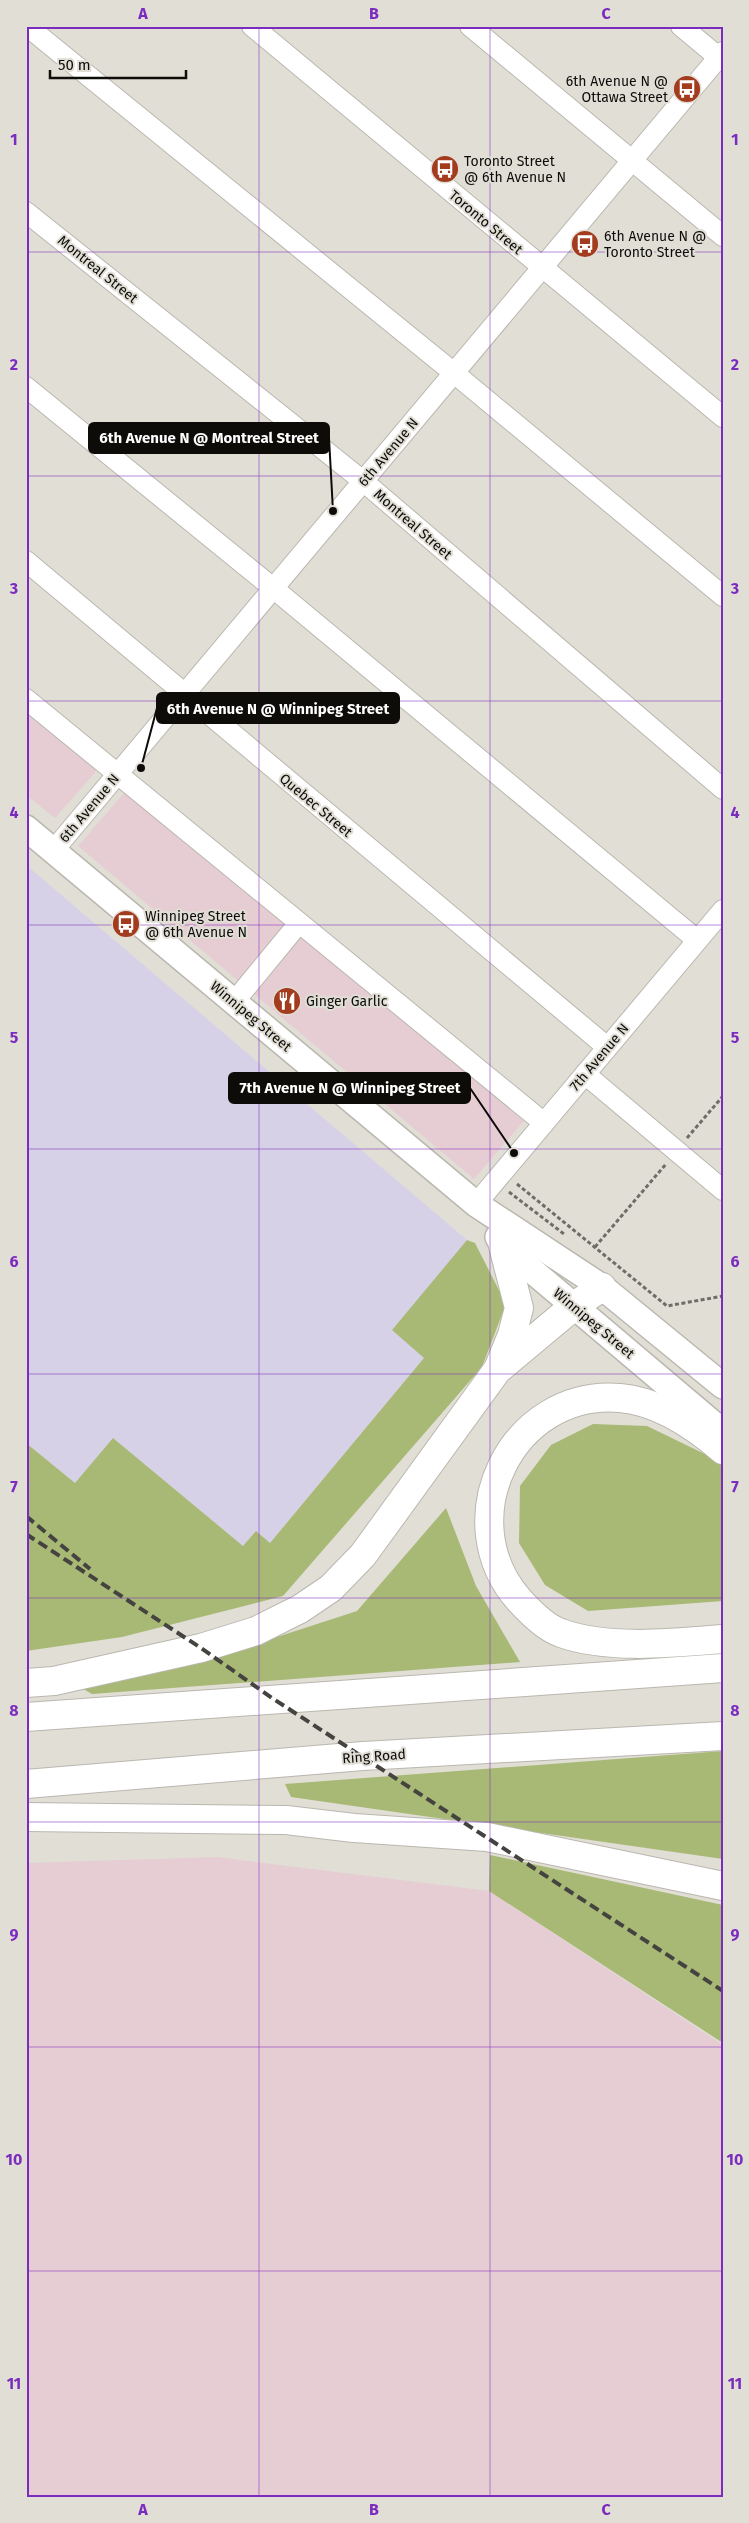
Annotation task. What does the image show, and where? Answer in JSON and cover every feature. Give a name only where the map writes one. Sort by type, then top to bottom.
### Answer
[{"type":"highway","points":[[26,1684],[54,1681],[201,1648],[256,1631],[308,1604],[331,1588],[363,1556],[498,1369],[512,1335],[519,1308],[503,1246]]},
{"type":"highway","points":[[498,1369],[574,1306],[602,1287]]},
{"type":"highway","points":[[723,1450],[704,1434],[652,1404],[607,1397],[580,1402],[555,1410],[533,1424],[510,1450],[496,1477],[490,1513],[490,1536],[496,1563],[506,1582],[533,1615],[560,1633],[591,1640],[656,1644],[723,1639]]},
{"type":"highway","points":[[26,1717],[723,1668]]},
{"type":"highway","name":"Ring Road","points":[[26,1784],[363,1756],[723,1736]]},
{"type":"highway","points":[[26,1817],[286,1820],[354,1828],[487,1837],[723,1886]]},
{"type":"highway","points":[[691,1879],[723,1881]]},
{"type":"main road","name":"Winnipeg Street","points":[[26,828],[476,1204],[602,1287],[723,1386]]},
{"type":"main road","name":"Winnipeg Street","points":[[476,1204],[503,1246],[723,1432]]},
{"type":"street","points":[[27,26],[454,373],[723,596]]},
{"type":"street","name":"Toronto Street","points":[[252,26],[723,416]]},
{"type":"street","points":[[470,26],[723,236]]},
{"type":"street","points":[[681,26],[721,57]]},
{"type":"street","name":"6th Avenue N","points":[[53,851],[632,160],[721,57]]},
{"type":"street","name":"Montreal Street","points":[[26,212],[363,481],[723,789]]},
{"type":"street","points":[[26,387],[274,588],[697,940]]},
{"type":"street","name":"Quebec Street","points":[[26,561],[607,1047]]},
{"type":"street","points":[[26,699],[544,1123]]},
{"type":"street","name":"7th Avenue N","points":[[476,1204],[723,910]]},
{"type":"street","points":[[234,1002],[300,923]]},
{"type":"street","points":[[585,1074],[723,1190]]},
{"type":"path","points":[[595,1247],[723,1096]]},
{"type":"path","points":[[502,1173],[667,1306],[723,1296]]},
{"type":"shaded area","points":[[26,705],[100,767],[55,818],[26,795]]},
{"type":"shaded area","points":[[125,792],[524,1121],[474,1179],[78,846]]},
{"type":"shaded area","points":[[26,865],[467,1240],[392,1330],[425,1357],[270,1543],[243,1546],[113,1438],[75,1483],[26,1443]]},
{"type":"shaded area","points":[[217,1857],[489,1891],[723,2045],[723,2497],[26,2497],[26,1863]]},
{"type":"green space","points":[[467,1240],[475,1243],[506,1304],[482,1367],[283,1596],[122,1637],[26,1651],[26,1443],[75,1483],[113,1438],[243,1546],[256,1531],[270,1543],[424,1358],[392,1330]]},
{"type":"green space","points":[[593,1424],[647,1426],[713,1458],[723,1467],[723,1601],[588,1611],[545,1585],[519,1543],[520,1486],[551,1445]]},
{"type":"green space","points":[[446,1508],[476,1586],[520,1662],[92,1694],[80,1687],[194,1664],[357,1611]]},
{"type":"green space","points":[[723,1751],[723,1859],[291,1797],[285,1784]]},
{"type":"green space","points":[[490,1855],[723,1905],[723,2043],[489,1891]]},
{"type":"railway","points":[[26,1516],[90,1569]]},
{"type":"railway","points":[[26,1534],[201,1648],[272,1698],[723,1991]]},
{"type":"place","name":"6th Avenue N @ Ottawa Street","points":[[687,89]]},
{"type":"place","name":"Toronto Street @ 6th Avenue N","points":[[445,169]]},
{"type":"place","name":"6th Avenue N @ Toronto Street","points":[[585,244]]},
{"type":"place","name":"6th Avenue N @ Montreal Street","points":[[333,511]]},
{"type":"place","name":"6th Avenue N @ Winnipeg Street","points":[[141,768]]},
{"type":"place","name":"Winnipeg Street @ 6th Avenue N","points":[[126,924]]},
{"type":"place","name":"Ginger Garlic","points":[[287,1001]]},
{"type":"place","name":"7th Avenue N @ Winnipeg Street","points":[[514,1153]]}]
